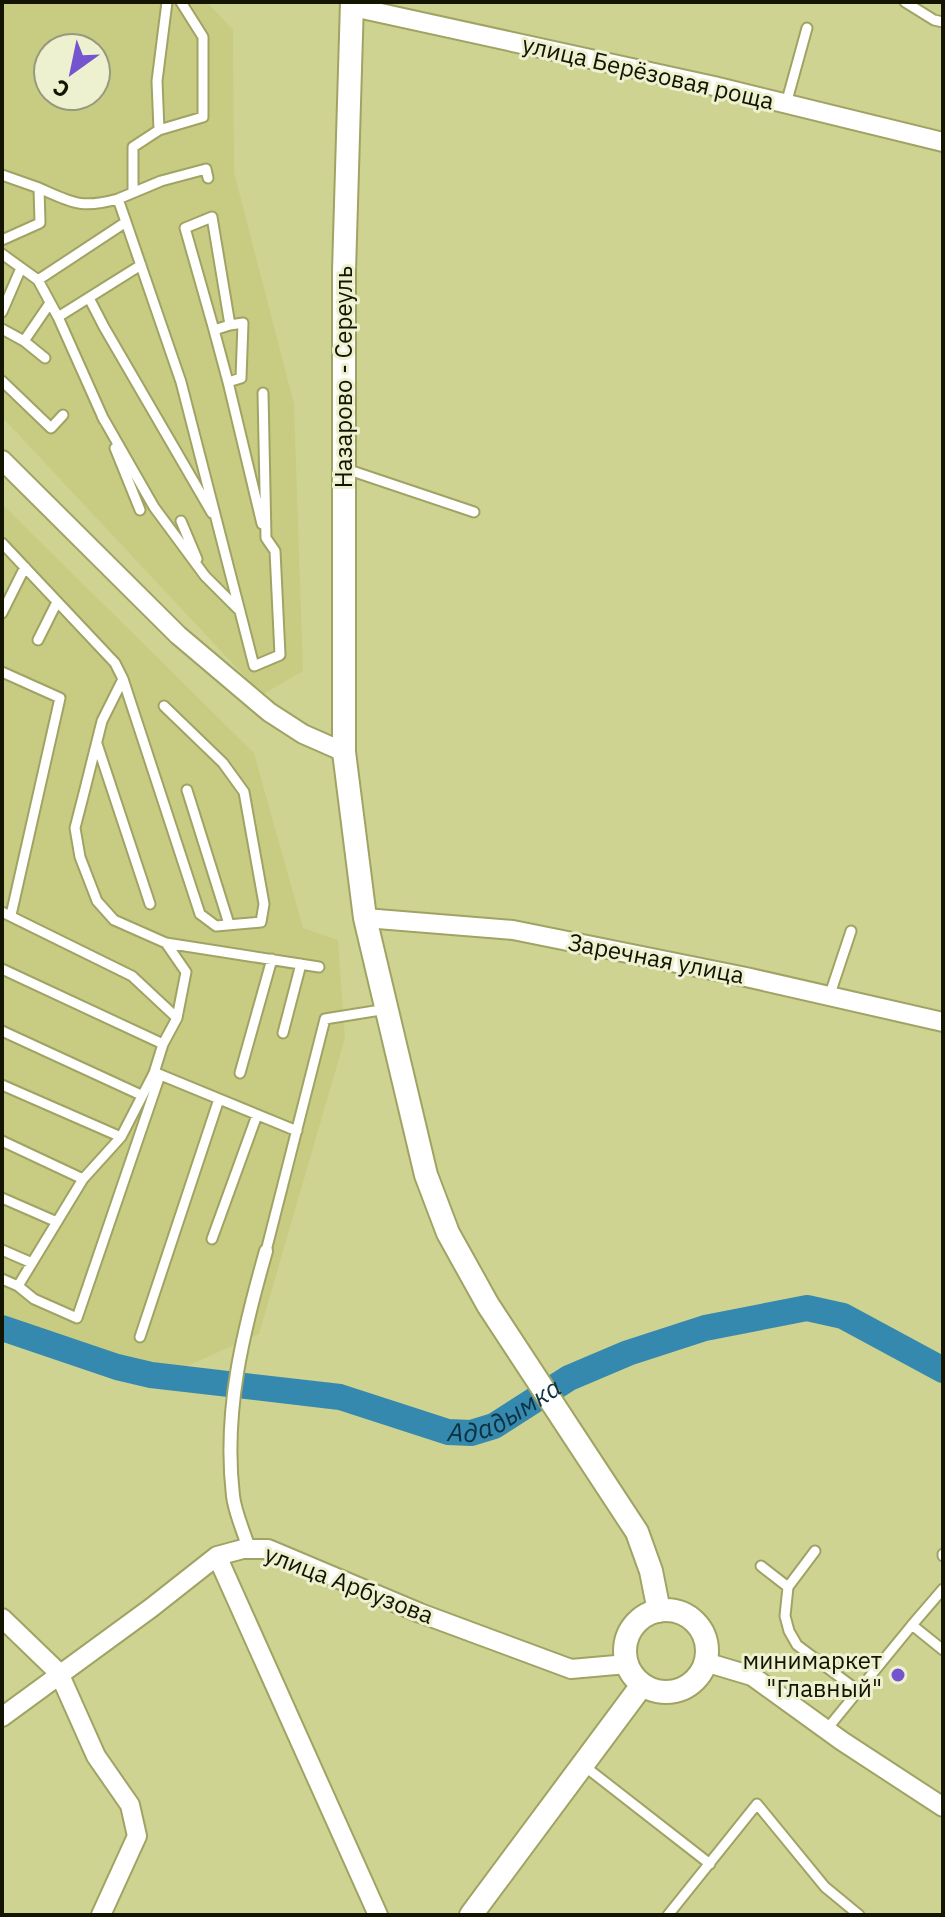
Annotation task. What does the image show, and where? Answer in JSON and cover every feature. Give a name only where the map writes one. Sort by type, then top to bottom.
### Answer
[{"type":"street","name":"улица Берёзовая роща","points":[[353,5],[943,142]]},
{"type":"street","name":"Назарово - Сереуль","points":[[353,5],[346,186],[342,572],[346,685],[344,752],[365,918],[426,1175],[448,1233],[488,1305],[637,1532],[651,1571],[659,1611]]},
{"type":"street","points":[[2,460],[178,635],[269,712],[303,734],[344,752]]},
{"type":"street","name":"Заречная улица","points":[[365,918],[513,930],[746,977],[943,1022]]},
{"type":"street","points":[[249,1549],[233,1499],[230,1434],[237,1363],[266,1251]]},
{"type":"street","name":"улица Арбузова","points":[[378,1915],[217,1556],[249,1549],[268,1549],[420,1613],[571,1669],[627,1664]]},
{"type":"street","points":[[2,1717],[217,1556]]},
{"type":"street","points":[[659,1611],[676,1612],[695,1623],[706,1642],[705,1662],[697,1678],[679,1690],[655,1691],[642,1685],[627,1664],[625,1652],[630,1632],[643,1617],[659,1611]]},
{"type":"street","points":[[2,1618],[59,1673],[96,1756],[130,1805],[137,1836],[101,1915]]},
{"type":"street","points":[[705,1662],[752,1676],[943,1807]]},
{"type":"street","points":[[471,1915],[642,1685]]},
{"type":"lane","points":[[159,130],[157,81],[167,2]]},
{"type":"lane","points":[[133,192],[133,147],[159,130],[203,117],[203,37],[181,2]]},
{"type":"lane","points":[[905,2],[934,20],[943,22]]},
{"type":"lane","points":[[786,104],[807,28]]},
{"type":"lane","points":[[2,175],[77,204],[99,204],[118,199],[161,181],[206,169],[208,178]]},
{"type":"lane","points":[[2,240],[40,223],[39,188]]},
{"type":"lane","points":[[118,199],[181,382],[254,666],[280,655],[275,551],[266,538],[228,382],[185,228],[212,217],[230,325]]},
{"type":"lane","points":[[38,280],[126,222]]},
{"type":"lane","points":[[2,254],[38,280],[58,317],[140,510]]},
{"type":"lane","points":[[58,317],[141,265]]},
{"type":"lane","points":[[2,312],[21,268]]},
{"type":"lane","points":[[89,298],[218,524]]},
{"type":"lane","points":[[24,341],[50,303]]},
{"type":"lane","points":[[214,330],[243,323],[241,378],[228,382]]},
{"type":"lane","points":[[2,329],[45,358]]},
{"type":"lane","points":[[2,381],[51,428],[63,415]]},
{"type":"lane","points":[[263,393],[266,538]]},
{"type":"lane","points":[[102,416],[154,507],[205,576],[240,612]]},
{"type":"lane","points":[[343,468],[474,512]]},
{"type":"lane","points":[[181,521],[205,576]]},
{"type":"lane","points":[[2,543],[115,663],[123,679],[200,914],[216,926],[261,922],[264,904],[244,792],[223,763],[164,706]]},
{"type":"lane","points":[[2,613],[25,567]]},
{"type":"lane","points":[[38,640],[57,602]]},
{"type":"lane","points":[[2,672],[60,698],[7,914],[132,976],[177,1018]]},
{"type":"lane","points":[[123,679],[102,721],[75,828],[80,857],[97,901],[114,920],[166,943],[319,967]]},
{"type":"lane","points":[[96,742],[150,904]]},
{"type":"lane","points":[[187,790],[229,924]]},
{"type":"lane","points":[[829,997],[851,931]]},
{"type":"lane","points":[[2,1279],[18,1286],[34,1299],[77,1318],[157,1074],[163,1044],[177,1018],[186,972],[166,943]]},
{"type":"lane","points":[[240,1073],[272,959]]},
{"type":"lane","points":[[283,1033],[301,964]]},
{"type":"lane","points":[[2,969],[163,1044]]},
{"type":"lane","points":[[266,1251],[325,1019],[387,1009]]},
{"type":"lane","points":[[2,1031],[141,1095]]},
{"type":"lane","points":[[157,1074],[297,1131]]},
{"type":"lane","points":[[18,1286],[83,1179],[121,1137],[141,1095],[157,1074]]},
{"type":"lane","points":[[2,1085],[121,1137]]},
{"type":"lane","points":[[140,1337],[219,1099]]},
{"type":"lane","points":[[212,1239],[257,1115]]},
{"type":"lane","points":[[2,1141],[83,1179]]},
{"type":"lane","points":[[2,1198],[57,1222]]},
{"type":"lane","points":[[2,1250],[32,1263]]},
{"type":"lane","points":[[815,1551],[788,1587],[785,1616],[797,1645],[857,1690]]},
{"type":"lane","points":[[761,1566],[788,1587]]},
{"type":"lane","points":[[827,1729],[943,1589]]},
{"type":"lane","points":[[912,1625],[943,1650]]},
{"type":"lane","points":[[582,1765],[710,1864]]},
{"type":"lane","points":[[668,1915],[757,1804],[825,1887],[859,1915]]},
{"type":"shaded area","points":[[2,2],[207,2],[233,30],[234,172],[294,404],[303,671],[262,695],[2,417]]},
{"type":"shaded area","points":[[2,504],[254,753],[303,928],[338,940],[345,1038],[259,1334],[167,1375],[64,1347],[2,1322]]},
{"type":"waterway","name":"Ададымка","points":[[2,1328],[117,1367],[151,1375],[340,1397],[448,1432],[471,1433],[494,1426],[569,1378],[628,1353],[705,1328],[807,1308],[843,1316],[943,1370]]},
{"type":"place","name":"минимаркет \"Главный\"","points":[[898,1675]]}]
